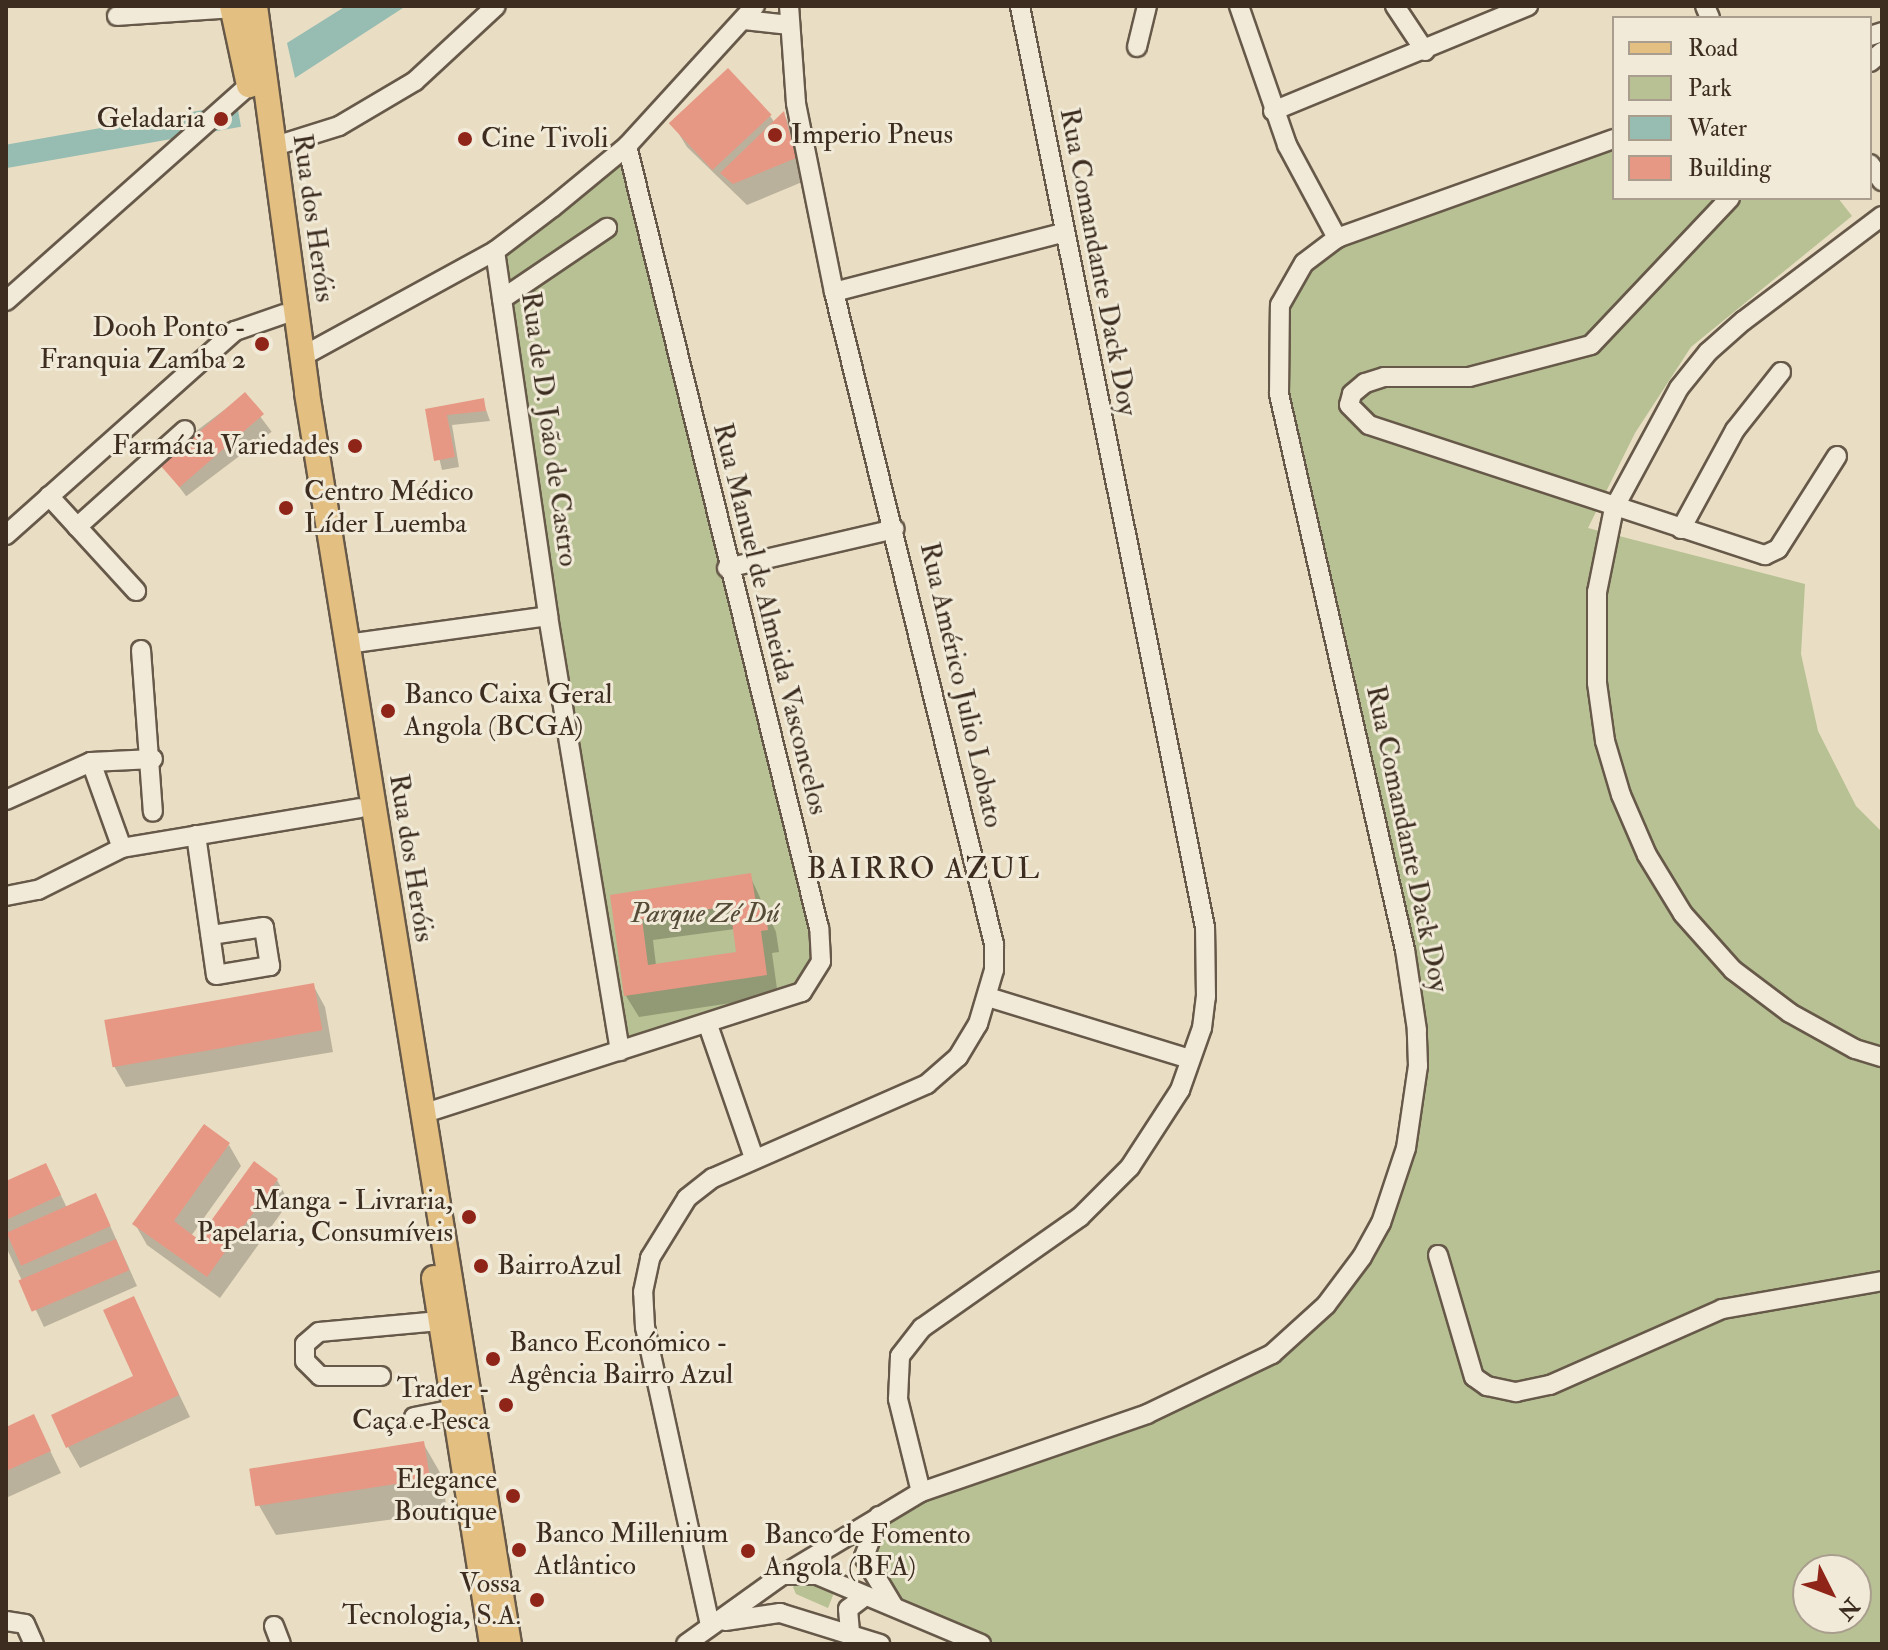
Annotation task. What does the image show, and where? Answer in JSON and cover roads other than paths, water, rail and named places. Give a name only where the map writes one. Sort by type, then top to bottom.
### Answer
[{"type":"main road","name":"Rua dos Heróis","points":[[242,6],[272,147],[347,644],[509,1644]]},
{"type":"main road","name":"Rua dos Heróis","points":[[256,82],[284,314],[439,1321],[492,1644]]},
{"type":"street","points":[[117,16],[242,6]]},
{"type":"street","points":[[272,147],[339,126],[415,81],[496,6]]},
{"type":"street","name":"Rua Américo Julio Lobato","points":[[710,1625],[645,1327],[643,1292],[659,1238],[687,1198],[713,1178],[927,1084],[958,1057],[988,997],[994,944],[895,529],[834,292],[796,103],[789,6]]},
{"type":"street","name":"Rua Comandante Dack Doy","points":[[921,1492],[898,1399],[897,1374],[908,1343],[1106,1193],[1164,1120],[1190,1059],[1206,997],[1205,927],[1062,233],[1020,6]]},
{"type":"street","points":[[1137,47],[1147,6]]},
{"type":"street","points":[[1239,6],[1273,111],[1305,186],[1337,238]]},
{"type":"street","points":[[1395,6],[1425,51]]},
{"type":"street","points":[[1273,111],[1528,6]]},
{"type":"street","points":[[303,356],[495,251],[627,146],[750,13],[790,25]]},
{"type":"street","points":[[6,301],[256,82]]},
{"type":"street","name":"Rua Comandante Dack Doy","points":[[686,1644],[781,1576],[921,1492],[1147,1414],[1272,1354],[1346,1283],[1395,1188],[1418,1066],[1413,991],[1277,369],[1278,321],[1285,290],[1304,263],[1337,238],[1612,140]]},
{"type":"street","name":"Rua Manuel de Almeida Vasconcelos","points":[[422,1114],[708,1025],[802,992],[817,974],[822,949],[727,568],[627,146]]},
{"type":"street","points":[[1728,200],[1591,345],[1469,377],[1384,377],[1352,394],[1354,415],[1369,425],[1614,508],[1772,554],[1837,456]]},
{"type":"street","points":[[1882,216],[1708,352],[1679,388],[1614,508],[1597,592],[1597,683],[1605,741],[1621,795],[1647,855],[1683,914],[1733,970],[1790,1013],[1855,1049],[1882,1057]]},
{"type":"street","points":[[502,299],[607,228]]},
{"type":"street","points":[[834,292],[1062,233]]},
{"type":"street","name":"Rua de D. João de Castro","points":[[495,251],[548,616],[620,1051]]},
{"type":"street","points":[[6,535],[235,331],[284,314]]},
{"type":"street","points":[[1681,529],[1735,430],[1781,372]]},
{"type":"street","points":[[77,527],[185,430]]},
{"type":"street","points":[[49,496],[136,591]]},
{"type":"street","points":[[727,568],[895,529]]},
{"type":"street","points":[[347,644],[548,616]]},
{"type":"street","points":[[141,650],[153,759],[153,812]]},
{"type":"street","points":[[6,800],[91,762],[153,759]]},
{"type":"street","points":[[91,762],[122,848]]},
{"type":"street","points":[[6,896],[38,890],[122,848],[360,808]]},
{"type":"street","points":[[196,835],[211,935]]},
{"type":"street","points":[[988,997],[1190,1059]]},
{"type":"street","points":[[708,1025],[754,1158]]},
{"type":"street","points":[[1438,1255],[1474,1377],[1487,1386],[1516,1392],[1550,1385],[1722,1309],[1882,1281]]},
{"type":"street","points":[[381,1376],[320,1376],[305,1361],[305,1344],[319,1332],[439,1321]]},
{"type":"street","points":[[414,1417],[454,1409]]},
{"type":"street","points":[[881,1514],[864,1557],[895,1609]]},
{"type":"street","points":[[781,1576],[817,1575],[981,1644]]},
{"type":"street","points":[[850,1632],[848,1609],[865,1596]]},
{"type":"street","points":[[710,1625],[780,1613],[850,1632],[880,1644]]},
{"type":"street","points":[[6,1621],[25,1624],[34,1644]]},
{"type":"water","points":[[346,6],[406,6],[295,78],[287,43]]},
{"type":"water","points":[[237,104],[241,127],[6,168],[6,145]]},
{"type":"place","name":"Geladaria","points":[[221,119]]},
{"type":"place","name":"Imperio Pneus","points":[[775,135]]},
{"type":"place","name":"Cine Tivoli","points":[[465,139]]},
{"type":"place","name":"Dooh Ponto - Franquia Zamba 2","points":[[262,344]]},
{"type":"place","name":"Farmácia Variedades","points":[[355,446]]},
{"type":"place","name":"Centro Médico Líder Luemba","points":[[286,508]]},
{"type":"place","name":"Banco Caixa Geral Angola (BCGA)","points":[[388,711]]},
{"type":"place","name":"Manga - Livraria, Papelaria, Consumíveis","points":[[469,1217]]},
{"type":"place","name":"BairroAzul","points":[[481,1266]]},
{"type":"place","name":"Banco Económico - Agência Bairro Azul","points":[[493,1359]]},
{"type":"place","name":"Trader - Caça e Pesca","points":[[506,1405]]},
{"type":"place","name":"Elegance Boutique","points":[[513,1496]]},
{"type":"place","name":"Banco Millenium Atlântico","points":[[519,1550]]},
{"type":"place","name":"Banco de Fomento Angola (BFA)","points":[[748,1551]]},
{"type":"place","name":"Vossa Tecnologia, S.A.","points":[[537,1600]]},
{"type":"district","name":"BAIRRO AZUL","points":[[924,869]]},
{"type":"park label","name":"Parque Zé Dú","points":[[705,914]]}]
